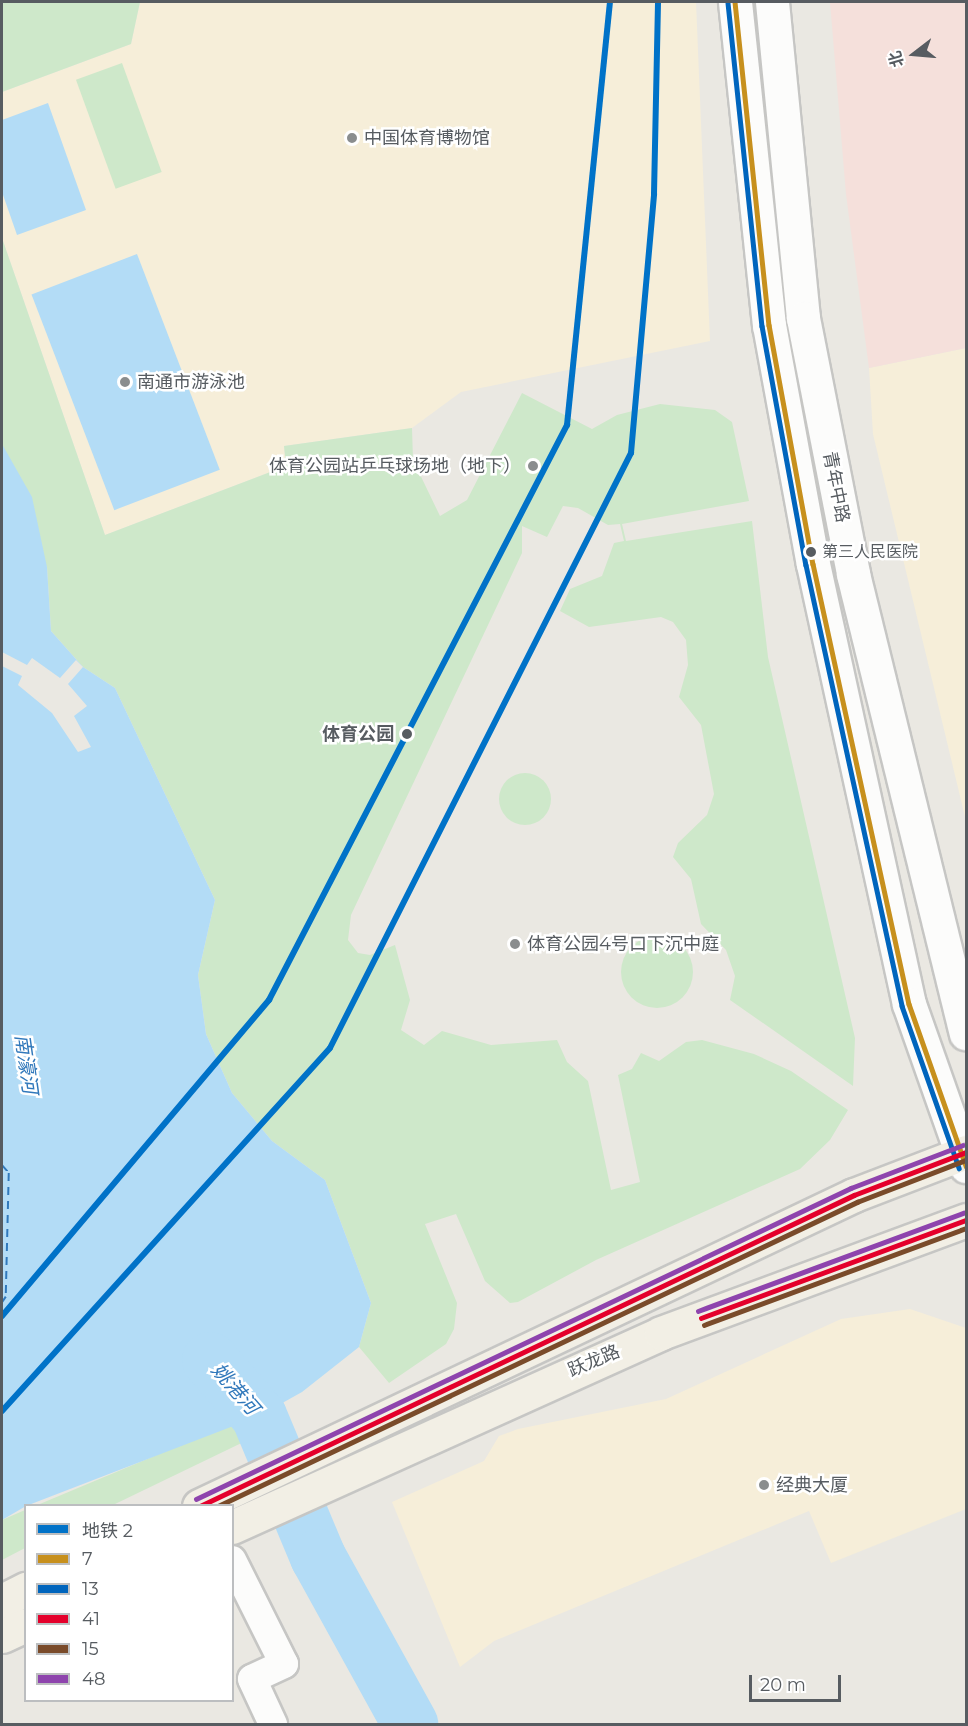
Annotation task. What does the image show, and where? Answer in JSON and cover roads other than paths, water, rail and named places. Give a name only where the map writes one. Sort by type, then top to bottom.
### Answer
[{"type":"main road","name":"青年中路","points":[[735,2],[769,325],[813,564],[909,1004],[965,1157]]},
{"type":"main road","name":"青年中路","points":[[772,2],[803,318],[853,574],[966,1033]]},
{"type":"main road","name":"跃龙路","points":[[243,1510],[339,1438],[854,1195],[965,1157]]},
{"type":"main road","name":"跃龙路","points":[[243,1510],[354,1469],[661,1333],[966,1220]]},
{"type":"main road","points":[[2,1600],[24,1590]]},
{"type":"main road","points":[[2,1636],[24,1626]]},
{"type":"street","points":[[234,1564],[284,1664],[252,1679],[273,1725]]},
{"type":"water","points":[[48,103],[86,210],[17,235],[2,192],[2,120]]},
{"type":"water","name":"南通市游泳池","points":[[137,254],[220,470],[114,510],[32,294]]},
{"type":"water","name":"南濠河","points":[[2,444],[32,497],[47,567],[51,631],[83,667],[115,688],[215,900],[198,975],[206,1034],[232,1093],[272,1141],[325,1180],[371,1303],[359,1347],[302,1392],[259,1416],[31,1504],[24,1504],[24,1507],[2,1520]]},
{"type":"water","points":[[286,1543],[418,1700],[439,1724],[390,1724]]},
{"type":"waterway","name":"姚港河","points":[[210,1360],[259,1416],[318,1557],[410,1724]]},
{"type":"metro line","name":"2","points":[[2,1316],[269,1000],[567,425],[610,2]]},
{"type":"metro line","name":"2","points":[[2,1411],[330,1048],[631,453],[654,194],[658,2]]},
{"type":"place","name":"中国体育博物馆","points":[[352,138]]},
{"type":"place","name":"南通市游泳池","points":[[125,382]]},
{"type":"place","name":"体育公园站乒乓球场地（地下）","points":[[533,466]]},
{"type":"place","name":"第三人民医院","points":[[811,552]]},
{"type":"place","name":"体育公园","points":[[407,734]]},
{"type":"place","name":"体育公园4号口下沉中庭","points":[[515,944]]},
{"type":"place","name":"经典大厦","points":[[764,1485]]}]
